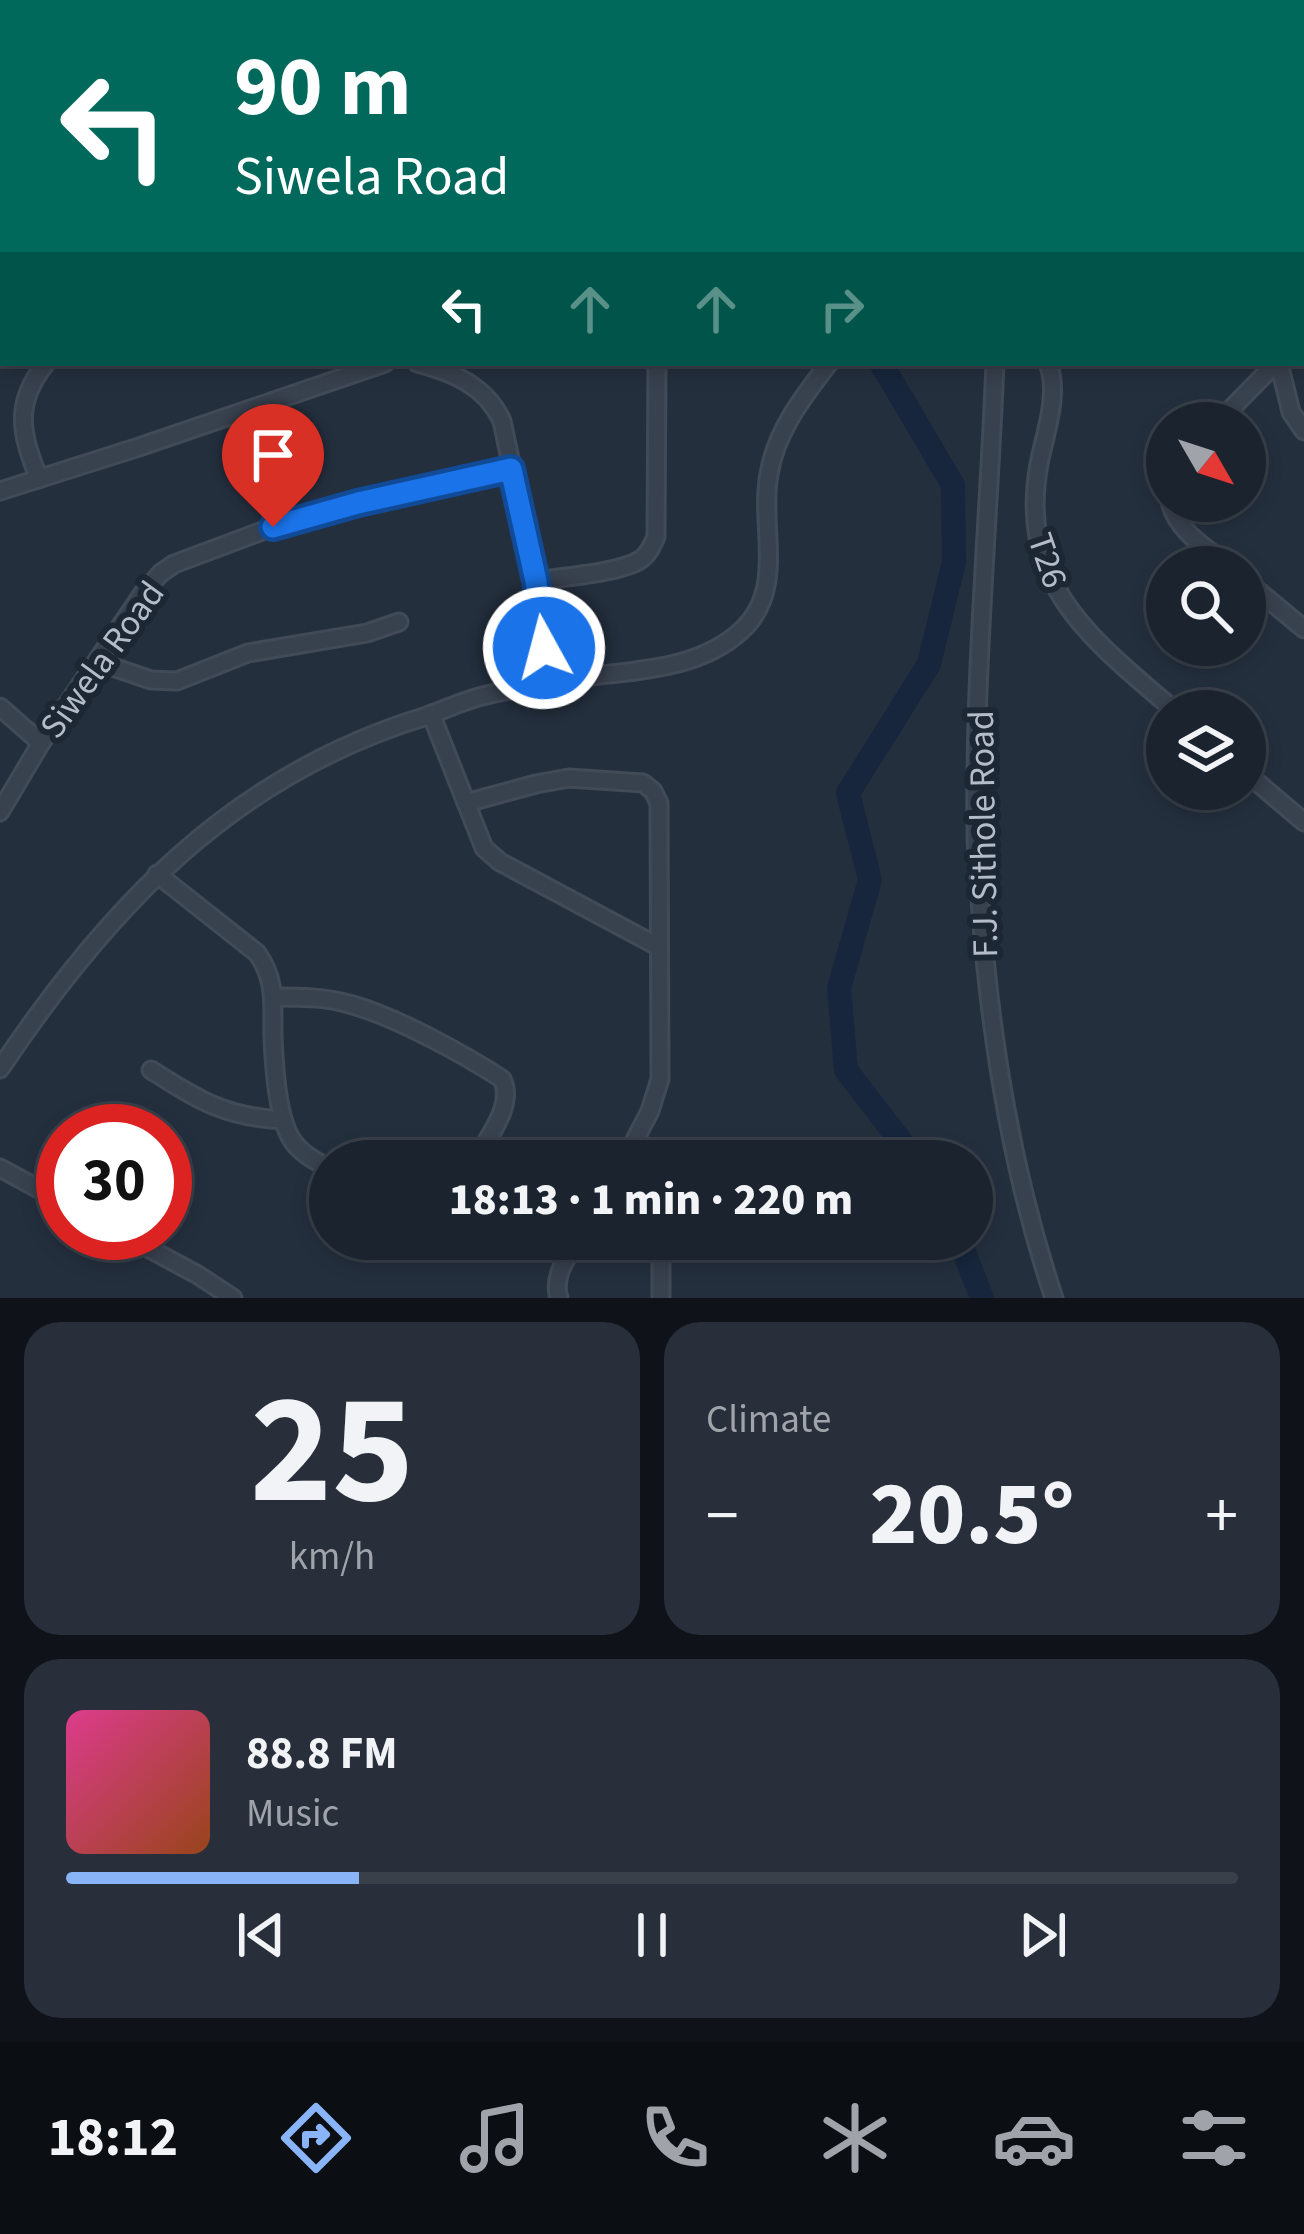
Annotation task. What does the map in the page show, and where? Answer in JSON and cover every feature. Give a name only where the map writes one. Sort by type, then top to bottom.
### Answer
[{"type":"street","points":[[39,479],[22,420],[35,376],[43,366]]},
{"type":"street","points":[[0,491],[376,366]]},
{"type":"street","points":[[426,366],[481,390],[502,421],[536,581],[548,682]]},
{"type":"street","points":[[536,581],[622,566],[643,559],[651,548],[656,537],[657,366]]},
{"type":"street","points":[[0,1069],[67,973],[157,874],[198,837],[300,769],[382,730],[478,696],[678,664],[706,655],[745,628],[765,592],[768,476],[773,459],[784,428],[827,366]]},
{"type":"street","name":"F.J. Sithole Road","points":[[995,366],[975,832],[986,980],[1001,1087],[1031,1232],[1054,1298]]},
{"type":"street","name":"T26","points":[[1049,366],[1050,411],[1034,513],[1039,543],[1057,590],[1081,626],[1152,690]]},
{"type":"street","points":[[1238,402],[1274,366]]},
{"type":"street","points":[[1278,366],[1291,412],[1304,431]]},
{"type":"street","name":"Siwela Road","points":[[0,812],[142,593],[174,564],[273,527],[358,503],[511,469]]},
{"type":"street","points":[[1178,522],[1205,546]]},
{"type":"street","points":[[1266,597],[1304,629]]},
{"type":"street","points":[[98,662],[152,680],[177,681],[248,653],[367,633],[399,622]]},
{"type":"street","points":[[0,707],[41,743]]},
{"type":"street","points":[[430,715],[484,848],[500,862],[659,947]]},
{"type":"street","points":[[466,803],[569,778],[643,783],[658,803],[660,1079],[635,1140]]},
{"type":"street","points":[[1266,790],[1304,822]]},
{"type":"street","points":[[157,874],[257,953],[269,973],[284,1120],[309,1157]]},
{"type":"street","points":[[274,997],[351,1004],[502,1079],[506,1103],[486,1140]]},
{"type":"street","points":[[151,1070],[228,1113],[284,1120]]},
{"type":"street","points":[[0,1168],[36,1187]]},
{"type":"street","points":[[170,1260],[232,1298]]},
{"type":"street","points":[[560,1298],[557,1278],[567,1260]]},
{"type":"street","points":[[661,1298],[662,1260]]},
{"type":"waterway","points":[[883,366],[953,485],[954,562],[929,664],[848,793],[870,880],[839,988],[846,1070],[900,1140]]},
{"type":"waterway","points":[[967,1260],[982,1298]]},
{"type":"route","points":[[273,527],[511,469],[536,581],[544,648]]}]
